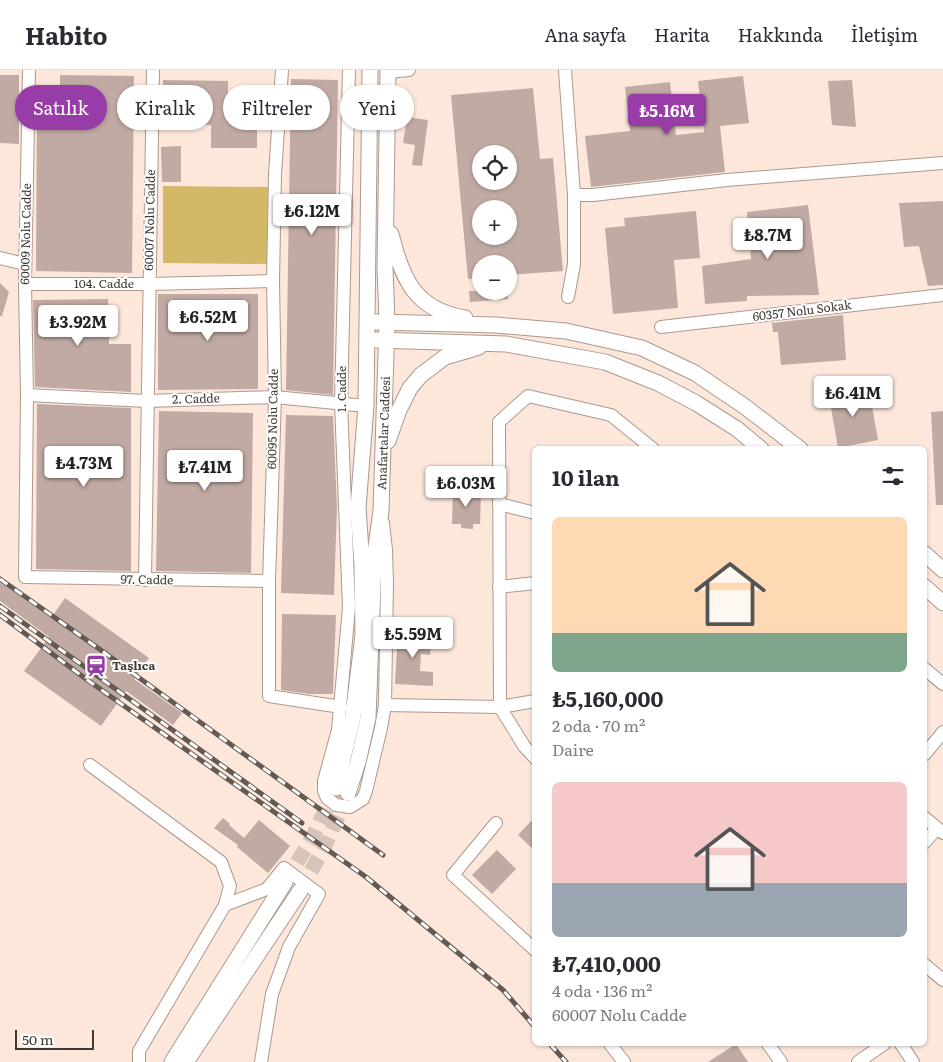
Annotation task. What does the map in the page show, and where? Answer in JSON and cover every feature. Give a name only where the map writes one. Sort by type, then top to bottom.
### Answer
[{"type":"main road","name":"Anafartalar Caddesi","points":[[370,70],[366,406],[358,508],[362,565],[362,635],[342,790],[358,762],[368,718],[374,560],[381,511],[384,451],[387,322],[388,71]]},
{"type":"main road","points":[[386,208],[398,263],[419,298],[431,307],[449,315],[496,325]]},
{"type":"main road","points":[[368,322],[496,325],[566,331],[642,348],[695,373],[744,406],[796,446]]},
{"type":"main road","points":[[367,340],[506,344],[605,362],[658,383],[696,403],[737,429],[757,446]]},
{"type":"main road","points":[[384,451],[399,410],[410,388],[421,375],[445,357],[493,343]]},
{"type":"main road","points":[[927,556],[943,570]]},
{"type":"main road","points":[[927,589],[943,602]]},
{"type":"main road","points":[[172,1062],[285,882]]},
{"type":"main road","points":[[186,1062],[300,891]]},
{"type":"street","name":"60009 Nolu Cadde","points":[[25,577],[27,395],[25,264],[29,70]]},
{"type":"street","name":"60007 Nolu Cadde","points":[[145,580],[153,70]]},
{"type":"street","name":"60095 Nolu Cadde","points":[[282,70],[275,174],[273,281],[275,397],[269,581],[269,696],[341,707]]},
{"type":"street","name":"1. Cadde","points":[[349,70],[342,403],[349,607],[338,730],[324,781],[324,791],[327,798],[336,805],[350,807],[363,799],[385,705]]},
{"type":"street","points":[[388,71],[409,70]]},
{"type":"street","points":[[564,70],[574,195],[574,264],[568,297]]},
{"type":"street","points":[[574,195],[737,179],[943,163]]},
{"type":"street","points":[[0,258],[25,264]]},
{"type":"street","name":"104. Cadde","points":[[25,284],[273,281]]},
{"type":"street","name":"60357 Nolu Sokak","points":[[662,327],[943,295]]},
{"type":"street","name":"2. Cadde","points":[[27,395],[148,401],[275,397],[366,406]]},
{"type":"street","points":[[532,755],[524,746],[500,707],[499,422],[528,396],[611,415],[650,446]]},
{"type":"street","points":[[499,504],[532,512]]},
{"type":"street","points":[[381,511],[386,550],[385,705],[500,707],[532,702]]},
{"type":"street","name":"97. Cadde","points":[[25,577],[269,581]]},
{"type":"street","points":[[499,587],[532,583]]},
{"type":"street","points":[[927,671],[943,684]]},
{"type":"street","points":[[927,752],[943,732]]},
{"type":"street","points":[[90,766],[220,862],[230,886],[225,905],[139,1052],[139,1062]]},
{"type":"street","points":[[927,820],[940,830],[927,840]]},
{"type":"street","points":[[496,823],[454,875],[532,945]]},
{"type":"street","points":[[225,905],[268,890],[284,868],[319,894],[289,947],[272,994],[261,1062]]},
{"type":"street","points":[[927,967],[943,980]]},
{"type":"street","points":[[612,1046],[624,1062]]},
{"type":"street","points":[[769,1046],[781,1062]]},
{"type":"street","points":[[858,1062],[881,1046]]},
{"type":"street","points":[[902,1046],[914,1062]]},
{"type":"shaded area","points":[[163,186],[269,187],[269,264],[163,263]]},
{"type":"building","points":[[0,75],[19,75],[19,85],[15,85],[15,130],[19,130],[19,144],[0,143]]},
{"type":"building","points":[[60,75],[134,76],[134,85],[117,85],[117,130],[133,130],[132,273],[36,271],[37,130],[107,130],[107,85],[60,85]]},
{"type":"building","points":[[743,76],[749,123],[720,126],[725,172],[591,187],[585,136],[630,131],[625,87],[670,82],[676,135],[704,132],[698,81]]},
{"type":"building","points":[[291,79],[338,80],[333,395],[286,390],[290,130],[330,130],[330,85],[291,85]]},
{"type":"building","points":[[163,80],[228,81],[228,85],[223,85],[223,130],[257,130],[257,148],[211,148],[213,85],[163,85]]},
{"type":"building","points":[[852,80],[856,127],[832,125],[828,81]]},
{"type":"building","points":[[533,88],[540,159],[553,158],[563,271],[517,274],[517,255],[472,255],[472,279],[468,279],[451,95]]},
{"type":"building","points":[[414,118],[428,120],[422,166],[412,165],[415,145],[403,143],[405,130],[414,130]]},
{"type":"building","points":[[181,146],[181,182],[162,182],[161,147]]},
{"type":"building","points":[[943,201],[943,285],[928,286],[919,246],[904,247],[899,203]]},
{"type":"building","points":[[808,205],[819,295],[747,296],[747,301],[705,304],[702,266],[751,259],[747,212]]},
{"type":"building","points":[[696,211],[700,258],[674,260],[678,308],[613,314],[605,228],[625,226],[624,218]]},
{"type":"building","points":[[0,283],[9,292],[2,316],[0,316]]},
{"type":"building","points":[[469,291],[472,291],[472,300],[495,300],[470,302]]},
{"type":"building","points":[[158,294],[258,294],[258,389],[158,390]]},
{"type":"building","points":[[108,299],[109,344],[131,344],[131,392],[35,387],[33,300]]},
{"type":"building","points":[[843,315],[846,360],[781,365],[778,332],[773,332],[772,323]]},
{"type":"building","points":[[869,389],[878,440],[848,446],[838,446],[829,396]]},
{"type":"building","points":[[37,404],[131,408],[131,571],[36,569]]},
{"type":"building","points":[[159,411],[253,413],[251,573],[156,571]]},
{"type":"building","points":[[943,411],[943,505],[936,505],[931,412]]},
{"type":"building","points":[[286,415],[333,416],[337,507],[334,595],[281,593]]},
{"type":"building","points":[[459,487],[472,488],[472,492],[481,492],[480,524],[473,524],[473,529],[461,528],[461,524],[452,524],[453,490],[459,491]]},
{"type":"building","name":"Taşlıca","points":[[0,582],[51,618],[65,598],[149,658],[134,679],[182,713],[173,725],[126,691],[101,726],[24,671],[49,637],[0,601]]},
{"type":"building","points":[[282,614],[336,615],[333,694],[309,694],[281,690]]},
{"type":"building","points":[[398,631],[432,633],[430,655],[421,654],[420,671],[433,672],[433,686],[395,684]]},
{"type":"building","points":[[223,818],[244,838],[259,820],[290,846],[268,873],[237,847],[238,845],[214,828]]},
{"type":"building","points":[[532,820],[532,848],[518,835]]},
{"type":"building","points":[[497,850],[516,869],[492,894],[472,875]]},
{"type":"building","points":[[733,1046],[737,1046],[748,1062],[708,1062]]},
{"type":"tunnel","points":[[285,882],[312,838],[336,788]]},
{"type":"tunnel","points":[[300,891],[325,846],[348,794]]},
{"type":"railway","points":[[0,579],[383,855]]},
{"type":"railway","points":[[0,606],[302,823]]},
{"type":"railway","points":[[0,615],[86,679],[366,877],[503,990],[532,1024]]},
{"type":"railway","points":[[552,1046],[566,1062]]},
{"type":"place","name":"Taşlıca","points":[[96,666]]}]
